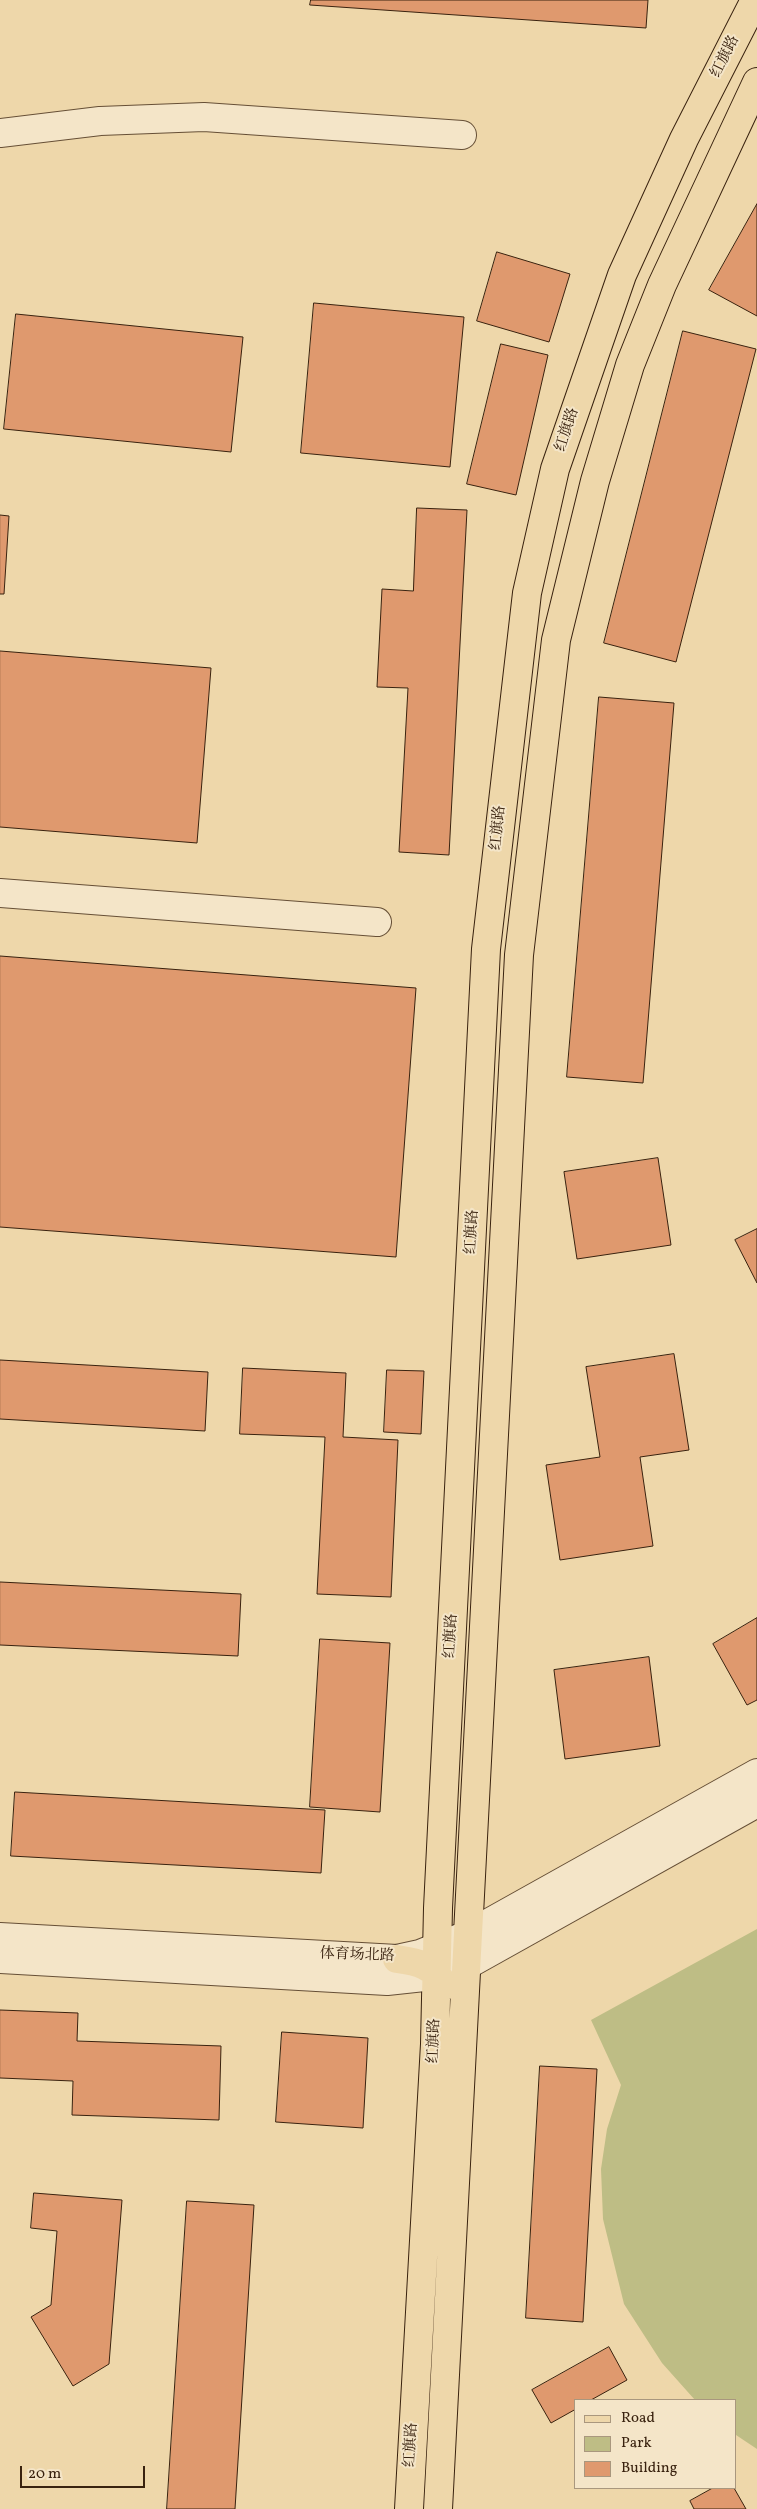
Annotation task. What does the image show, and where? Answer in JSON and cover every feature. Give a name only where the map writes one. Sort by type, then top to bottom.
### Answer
[{"type":"main road","name":"红旗路","points":[[447,1955],[438,1908],[486,949],[527,593],[555,469],[622,276],[684,139],[755,0]]},
{"type":"main road","name":"红旗路","points":[[447,1955],[469,1908],[519,955],[556,640],[595,480],[630,366],[662,285],[757,82]]},
{"type":"main road","points":[[392,1970],[423,1942],[438,1908]]},
{"type":"main road","points":[[447,1955],[444,1984],[452,2009],[448,2047]]},
{"type":"main road","name":"红旗路","points":[[409,2509],[448,2047]]},
{"type":"main road","name":"红旗路","points":[[438,2509],[448,2047]]},
{"type":"street","points":[[0,133],[100,121],[204,117],[462,134]]},
{"type":"street","points":[[0,893],[377,922]]},
{"type":"street","name":"体育场北路","points":[[0,1937],[392,1970],[424,1977],[447,1955],[757,1773]]},
{"type":"street","name":"体育场北路","points":[[447,1955],[757,1803]]},
{"type":"street","name":"体育场北路","points":[[0,1959],[392,1970]]},
{"type":"street","points":[[392,1970],[425,2002],[448,2047]]},
{"type":"green space","points":[[757,1929],[757,2449],[737,2436],[737,2399],[694,2399],[662,2363],[624,2304],[603,2219],[601,2169],[607,2129],[621,2085],[591,2020]]},
{"type":"building","points":[[311,0],[648,0],[646,28],[310,5]]},
{"type":"building","points":[[757,204],[757,316],[709,290]]},
{"type":"building","points":[[497,252],[570,274],[549,342],[477,321]]},
{"type":"building","points":[[314,303],[464,317],[450,467],[301,453]]},
{"type":"building","points":[[16,314],[243,337],[231,452],[4,429]]},
{"type":"building","points":[[683,331],[756,349],[676,662],[604,643]]},
{"type":"building","points":[[501,344],[548,355],[516,495],[467,484]]},
{"type":"building","points":[[417,508],[467,510],[449,855],[399,852],[408,688],[377,687],[382,589],[413,591]]},
{"type":"building","points":[[0,515],[9,516],[4,594],[0,594]]},
{"type":"building","points":[[0,651],[211,668],[197,843],[0,827]]},
{"type":"building","points":[[599,697],[674,703],[643,1083],[567,1077]]},
{"type":"building","points":[[0,956],[416,988],[396,1257],[0,1227]]},
{"type":"building","points":[[658,1158],[671,1245],[577,1259],[564,1172]]},
{"type":"building","points":[[757,1229],[757,1283],[735,1240]]},
{"type":"building","points":[[674,1354],[689,1450],[640,1457],[653,1546],[560,1560],[546,1465],[600,1457],[586,1367]]},
{"type":"building","points":[[0,1360],[208,1372],[205,1431],[0,1419]]},
{"type":"building","points":[[243,1368],[346,1373],[343,1437],[398,1440],[391,1597],[317,1594],[325,1437],[240,1434]]},
{"type":"building","points":[[387,1370],[424,1371],[421,1434],[384,1432]]},
{"type":"building","points":[[0,1582],[241,1594],[238,1656],[0,1645]]},
{"type":"building","points":[[757,1618],[757,1700],[747,1705],[713,1644]]},
{"type":"building","points":[[320,1639],[390,1643],[380,1812],[310,1807]]},
{"type":"building","points":[[649,1657],[660,1746],[565,1759],[554,1670]]},
{"type":"building","points":[[15,1792],[325,1810],[321,1873],[11,1856]]},
{"type":"building","points":[[0,2010],[78,2013],[77,2041],[221,2046],[219,2120],[72,2115],[73,2081],[0,2078]]},
{"type":"building","points":[[282,2032],[368,2038],[363,2128],[276,2122]]},
{"type":"building","points":[[540,2066],[597,2069],[583,2322],[526,2318]]},
{"type":"building","points":[[34,2193],[122,2200],[109,2364],[73,2386],[31,2317],[51,2305],[57,2231],[31,2228]]},
{"type":"building","points":[[187,2201],[254,2205],[235,2509],[167,2509]]},
{"type":"building","points":[[609,2347],[627,2380],[593,2399],[574,2399],[574,2410],[551,2423],[532,2390]]},
{"type":"building","points":[[711,2489],[735,2489],[746,2509],[694,2509],[690,2501]]}]
